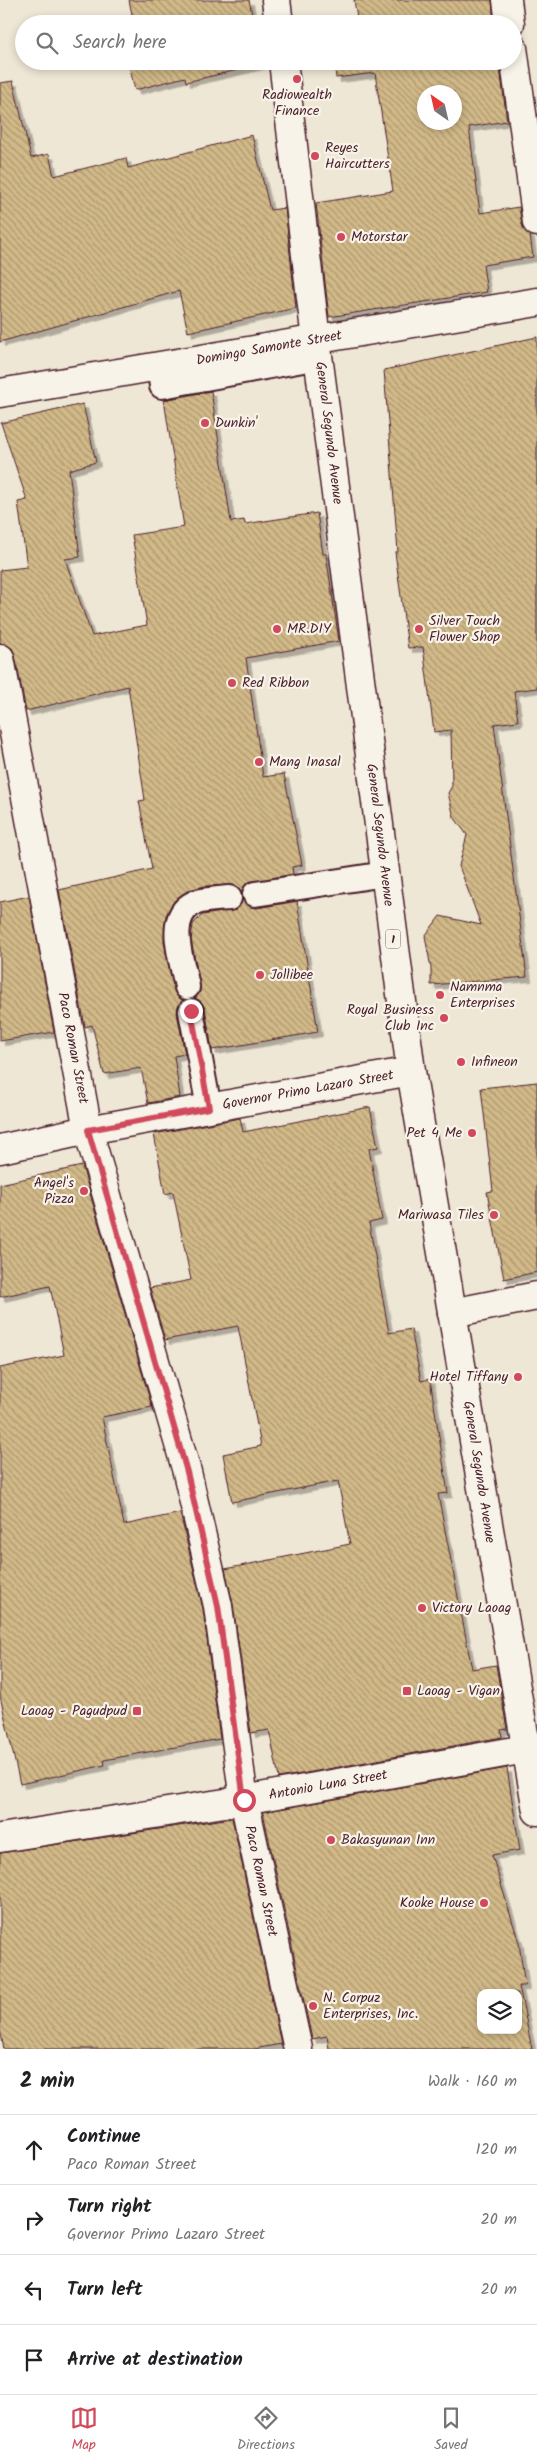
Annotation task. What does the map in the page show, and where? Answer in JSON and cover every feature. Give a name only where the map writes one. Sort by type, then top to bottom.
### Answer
[{"type":"main road","points":[[276,0],[278,15]]},
{"type":"main road","points":[[507,0],[509,15]]},
{"type":"main road","name":"General Segundo Avenue","points":[[284,70],[317,348],[411,1071],[452,1313],[531,1748],[537,1811]]},
{"type":"main road","points":[[516,70],[537,222]]},
{"type":"main road","name":"Domingo Samonte Street","points":[[0,393],[159,366],[317,348],[537,302]]},
{"type":"main road","name":"Paco Roman Street","points":[[0,658],[88,1130],[191,1491],[218,1606],[244,1800],[298,2049]]},
{"type":"main road","name":"Governor Primo Lazaro Street","points":[[0,1149],[88,1130],[411,1071]]},
{"type":"main road","points":[[452,1313],[537,1296]]},
{"type":"main road","name":"Antonio Luna Street","points":[[0,1838],[244,1800],[531,1748]]},
{"type":"lane","points":[[255,894],[385,874]]},
{"type":"lane","points":[[187,987],[177,930],[182,913],[194,903],[229,898]]},
{"type":"lane","points":[[191,1011],[209,1108]]},
{"type":"building","points":[[129,0],[249,0],[252,15],[132,15]]},
{"type":"building","points":[[354,0],[492,0],[493,15],[356,15]]},
{"type":"building","points":[[130,70],[237,70],[186,82],[185,77],[135,90]]},
{"type":"building","points":[[335,70],[500,70],[507,121],[469,127],[480,213],[519,207],[522,225],[530,235],[533,257],[483,265],[487,292],[329,317],[316,203],[393,191],[375,73],[336,78]]},
{"type":"building","points":[[13,81],[31,158],[49,154],[54,176],[126,158],[128,168],[252,135],[270,210],[285,208],[296,308],[188,332],[179,291],[0,342],[0,83]]},
{"type":"building","points":[[537,337],[537,688],[514,691],[518,721],[494,724],[527,977],[431,985],[431,968],[425,936],[440,916],[481,925],[459,866],[467,835],[454,817],[448,793],[452,786],[451,730],[434,732],[423,647],[408,648],[395,552],[398,552],[384,370]]},
{"type":"building","points":[[211,391],[231,522],[244,520],[245,524],[317,513],[323,554],[326,554],[339,641],[246,658],[263,777],[284,774],[302,865],[292,867],[293,874],[247,883],[242,894],[234,885],[205,886],[189,890],[173,903],[166,916],[164,941],[174,990],[177,996],[183,1000],[178,1006],[177,1013],[185,1054],[174,1056],[180,1097],[148,1103],[141,1068],[104,1074],[92,1025],[85,1027],[59,890],[152,869],[139,801],[145,800],[128,686],[26,711],[15,655],[12,648],[0,643],[0,570],[27,567],[18,502],[27,500],[1,423],[83,404],[96,462],[69,470],[80,557],[65,559],[92,636],[147,625],[132,535],[184,527],[164,400]]},
{"type":"building","points":[[29,896],[54,1032],[0,1041],[0,902]]},
{"type":"building","points":[[242,899],[250,907],[257,908],[297,901],[318,1032],[212,1050],[205,1008],[195,998],[200,992],[200,985],[191,940],[193,924],[202,915],[236,910]]},
{"type":"building","points":[[537,1082],[537,1272],[504,1279],[487,1192],[493,1191],[481,1088]]},
{"type":"building","points":[[370,1107],[378,1147],[369,1149],[382,1220],[369,1223],[389,1333],[411,1329],[421,1381],[430,1379],[448,1493],[438,1494],[472,1669],[496,1665],[507,1729],[501,1730],[502,1737],[279,1778],[269,1730],[251,1733],[233,1604],[225,1569],[350,1544],[338,1481],[232,1502],[223,1454],[261,1446],[238,1326],[165,1340],[150,1288],[191,1280],[173,1192],[165,1194],[154,1134],[240,1118],[243,1132]]},
{"type":"building","points":[[82,1166],[152,1407],[102,1417],[124,1525],[180,1513],[203,1609],[220,1739],[104,1760],[105,1765],[20,1784],[0,1696],[0,1368],[64,1355],[50,1286],[0,1297],[0,1184]]},
{"type":"building","points":[[507,1768],[520,1850],[492,1855],[519,1943],[525,1986],[519,1986],[520,1989],[477,1989],[477,2034],[522,2034],[522,2001],[532,2049],[329,2049],[327,2036],[312,2039],[263,1812]]},
{"type":"building","points":[[232,1818],[281,2044],[254,2049],[4,2049],[0,2030],[0,1853]]},
{"type":"place","name":"Radiowealth Finance","points":[[297,79]]},
{"type":"place","name":"Reyes Haircutters","points":[[315,156]]},
{"type":"place","name":"Motorstar","points":[[341,237]]},
{"type":"place","name":"Dunkin'","points":[[205,423]]},
{"type":"place","name":"MR.DIY","points":[[277,629]]},
{"type":"place","name":"Silver Touch Flower Shop","points":[[419,629]]},
{"type":"place","name":"Red Ribbon","points":[[232,683]]},
{"type":"place","name":"Mang Inasal","points":[[259,762]]},
{"type":"place","name":"Jollibee","points":[[260,975]]},
{"type":"place","name":"Namnma Enterprises","points":[[440,995]]},
{"type":"place","name":"Royal Business Club Inc","points":[[444,1018]]},
{"type":"place","name":"Infineon","points":[[461,1062]]},
{"type":"place","name":"Pet 4 Me","points":[[472,1133]]},
{"type":"place","name":"Angel's Pizza","points":[[84,1191]]},
{"type":"place","name":"Mariwasa Tiles","points":[[494,1215]]},
{"type":"place","name":"Hotel Tiffany","points":[[518,1377]]},
{"type":"place","name":"Victory Laoag","points":[[422,1608]]},
{"type":"place","name":"Laoag - Vigan","points":[[407,1691]]},
{"type":"place","name":"Laoag - Pagudpud","points":[[137,1711]]},
{"type":"place","name":"Bakasyunan Inn","points":[[331,1840]]},
{"type":"place","name":"Kooke House","points":[[484,1903]]},
{"type":"place","name":"N. Corpuz Enterprises, Inc.","points":[[313,2006]]},
{"type":"route","points":[[191,1011],[209,1108],[88,1130],[187,1472],[218,1606],[244,1800]]}]
